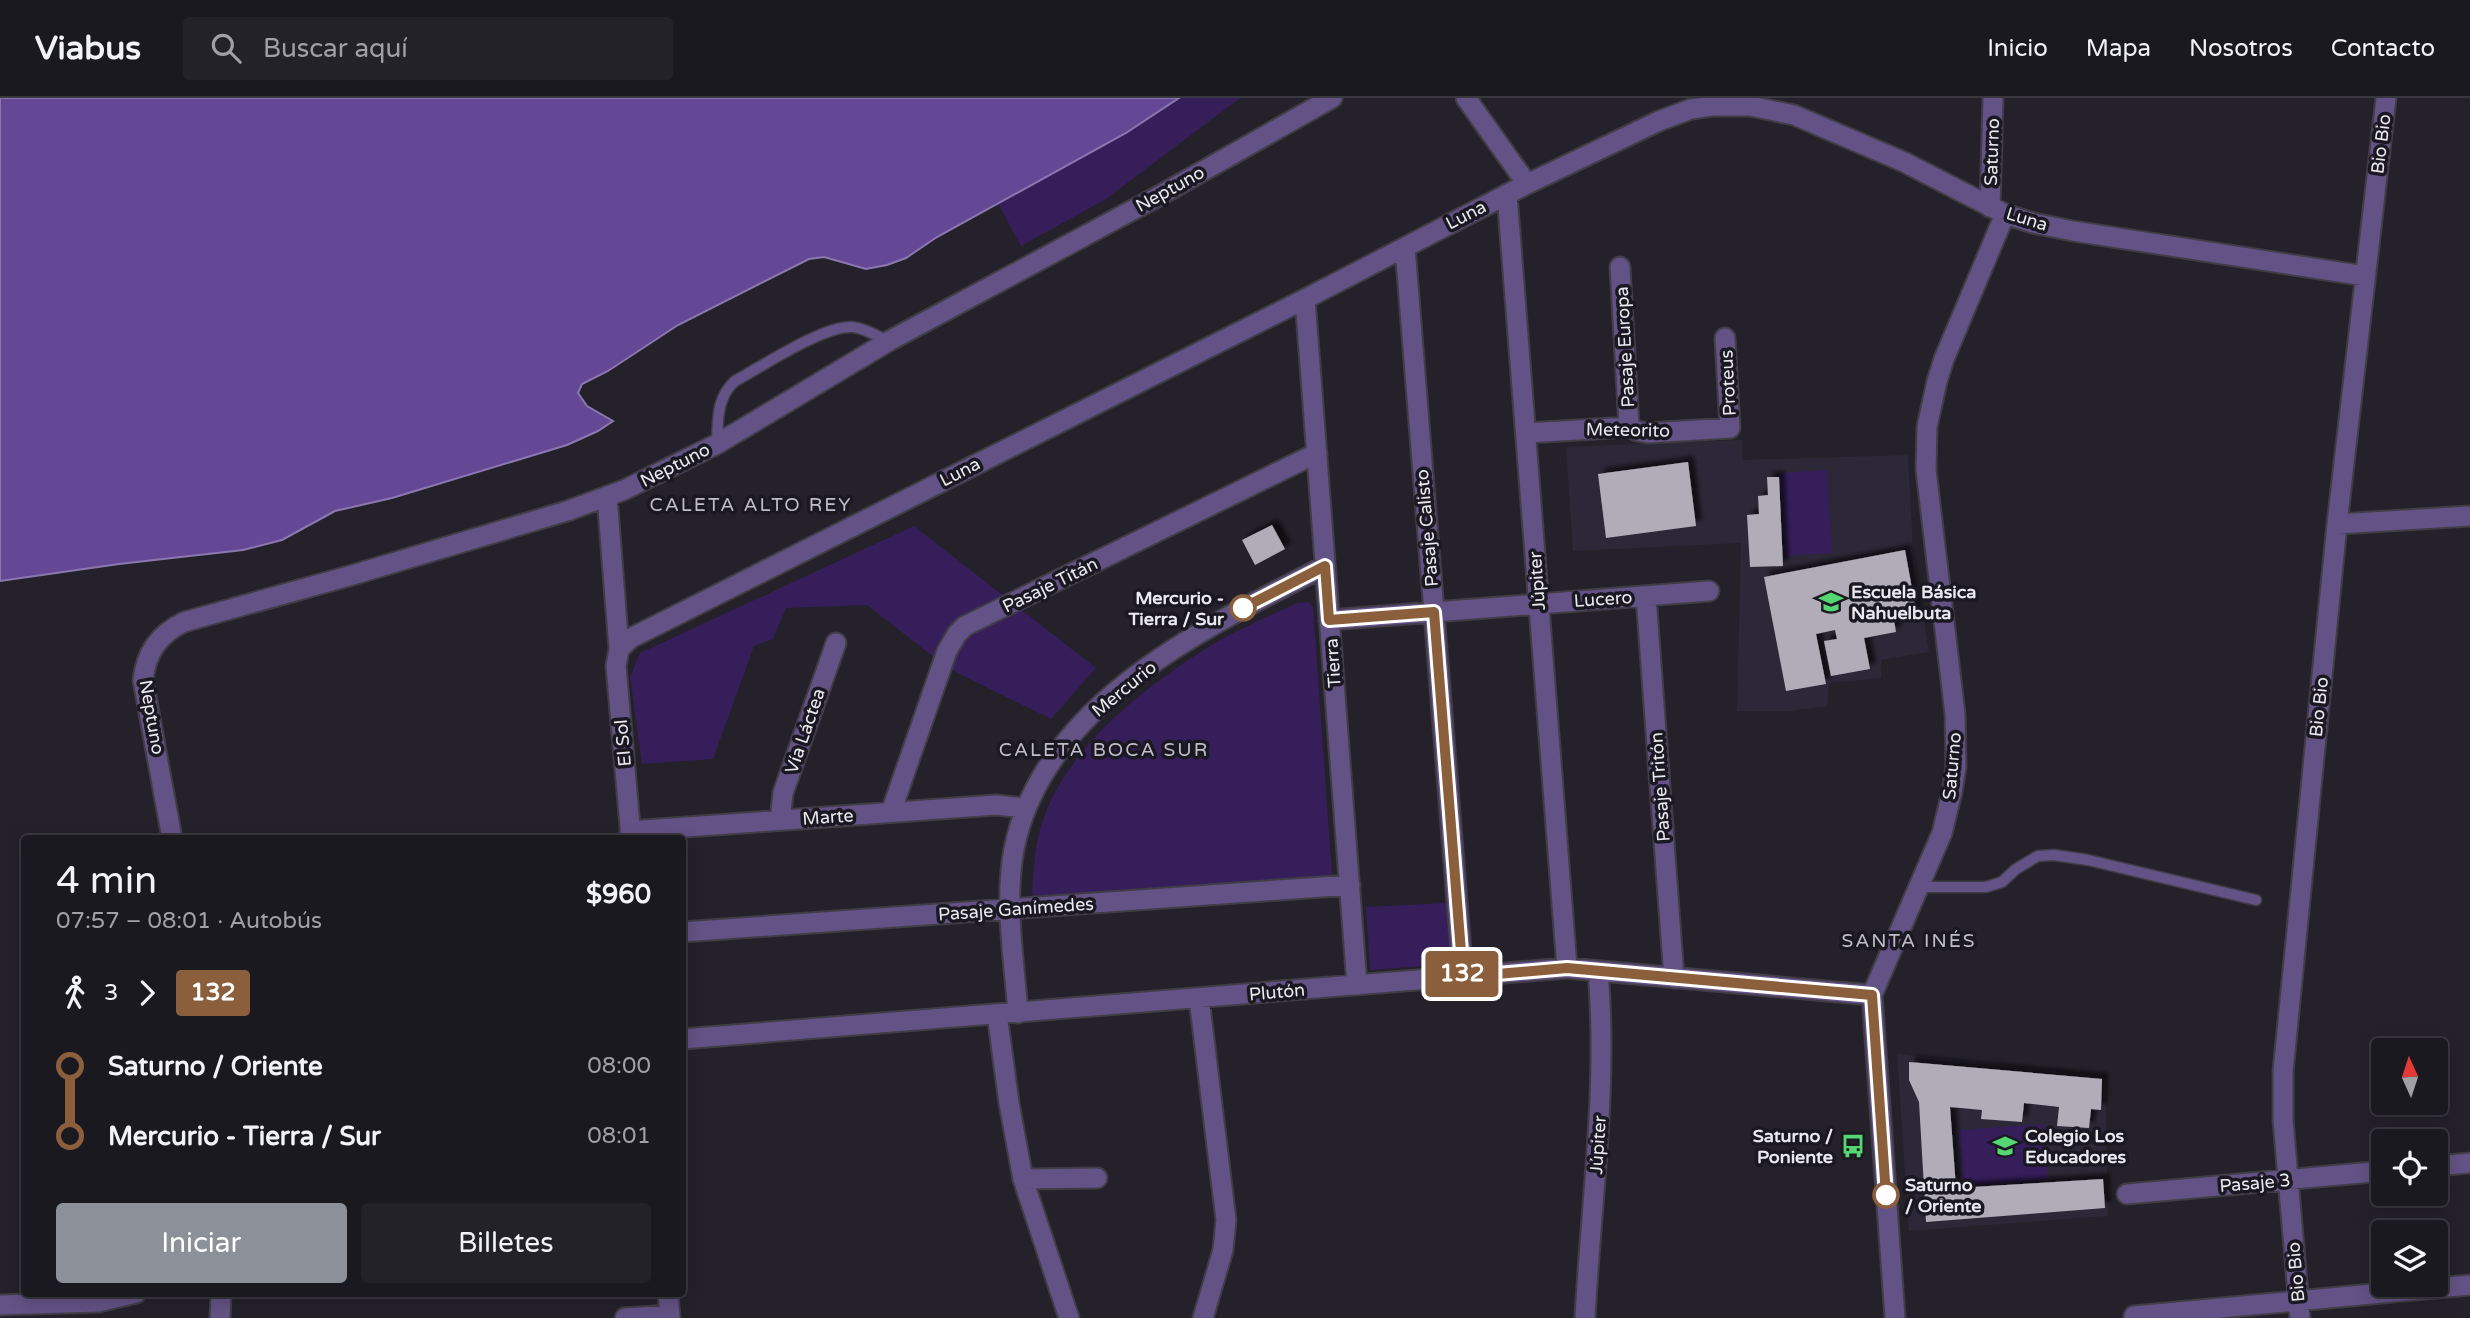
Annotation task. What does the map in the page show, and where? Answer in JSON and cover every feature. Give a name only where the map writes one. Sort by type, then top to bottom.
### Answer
[{"type":"street","name":"Neptuno","points":[[171,835],[143,680],[148,654],[163,635],[184,622],[567,511],[657,475],[717,444],[889,341],[1157,197],[1332,98]]},
{"type":"street","points":[[1466,98],[1527,184]]},
{"type":"street","name":"Saturno","points":[[1895,1318],[1872,995],[1948,813],[1954,780],[1957,740],[1928,491],[1927,427],[1944,359],[1998,210],[1993,98]]},
{"type":"street","name":"Bio Bio","points":[[2299,1309],[2282,1104],[2283,1072],[2337,524],[2386,98]]},
{"type":"street","name":"Luna","points":[[620,649],[631,638],[1305,299],[1527,184],[1675,114],[1712,106],[1750,106],[1794,115],[1904,162],[1998,210],[2033,223],[2365,276]]},
{"type":"street","name":"Júpiter","points":[[1507,194],[1567,968]]},
{"type":"street","name":"Pasaje Calisto","points":[[1405,247],[1463,977]]},
{"type":"street","name":"Pasaje Europa","points":[[1620,267],[1629,427]]},
{"type":"street","name":"Tierra","points":[[1305,299],[1357,985]]},
{"type":"street","name":"Proteus","points":[[1725,338],[1730,428]]},
{"type":"street","name":"Meteorito","points":[[1526,433],[1629,427],[1648,433],[1730,428]]},
{"type":"street","name":"Pasaje Titán","points":[[891,813],[947,651],[965,626],[1317,453]]},
{"type":"street","name":"El Sol","points":[[607,496],[620,649],[617,666],[631,835]]},
{"type":"street","points":[[2337,524],[2470,516]]},
{"type":"street","name":"Mercurio","points":[[1018,1013],[1010,909],[1014,848],[1026,808],[1038,782],[1070,737],[1127,684],[1214,623],[1325,566]]},
{"type":"street","name":"Lucero","points":[[1329,620],[1709,591]]},
{"type":"street","name":"Pasaje Tritón","points":[[1646,596],[1674,978]]},
{"type":"street","name":"Vía Láctea","points":[[780,820],[783,793],[836,643]]},
{"type":"street","name":"Marte","points":[[631,835],[780,820],[996,805],[1026,808]]},
{"type":"street","name":"Pasaje Ganímedes","points":[[686,932],[1350,885]]},
{"type":"street","name":"Plutón","points":[[686,1039],[1567,968],[1872,995]]},
{"type":"street","name":"Júpiter","points":[[1585,1318],[1601,1103],[1602,1028],[1598,971]]},
{"type":"street","points":[[1199,999],[1226,1220],[1223,1250],[1203,1318]]},
{"type":"street","points":[[997,1014],[1009,1103],[1024,1179],[1069,1318]]},
{"type":"street","points":[[2448,1165],[2470,1163]]},
{"type":"street","name":"Pasaje 3","points":[[2127,1194],[2371,1172]]},
{"type":"street","points":[[1024,1179],[1097,1178]]},
{"type":"street","points":[[2134,1316],[2299,1309],[2470,1285]]},
{"type":"street","points":[[0,1305],[52,1298],[98,1302],[119,1297]]},
{"type":"street","points":[[220,1318],[221,1297]]},
{"type":"street","points":[[625,1318],[670,1316],[668,1297]]},
{"type":"lane","points":[[717,444],[721,400],[735,381],[831,329],[862,329],[889,341]]},
{"type":"lane","points":[[1919,887],[1986,887],[2002,882],[2016,869],[2038,856],[2054,855],[2088,860],[2256,900]]},
{"type":"shaded area","points":[[0,98],[1179,98],[1126,133],[937,237],[906,258],[866,269],[824,257],[809,259],[678,325],[608,371],[582,384],[578,393],[587,406],[613,421],[567,445],[392,498],[335,511],[282,540],[243,550],[0,581]]},
{"type":"shaded area","points":[[941,98],[1240,98],[1106,199],[1021,246]]},
{"type":"shaded area","name":"Escuela Básica Nahuelbuta","points":[[1742,440],[1742,460],[1908,455],[1913,552],[1929,652],[1881,660],[1881,678],[1829,683],[1827,706],[1790,711],[1737,711],[1741,543],[1573,551],[1566,447]]},
{"type":"shaded area","points":[[1827,470],[1832,553],[1785,556],[1780,473]]},
{"type":"shaded area","points":[[914,526],[1096,668],[1051,719],[948,668],[867,605],[786,608],[773,639],[754,646],[713,759],[642,764],[630,677],[640,653]]},
{"type":"shaded area","points":[[1308,602],[1313,607],[1332,876],[1032,898],[1036,847],[1050,802],[1065,775],[1105,727],[1153,685],[1213,644],[1297,603]]},
{"type":"shaded area","points":[[1447,903],[1452,964],[1370,970],[1366,907]]},
{"type":"shaded area","name":"Colegio Los Educadores","points":[[1897,1054],[2105,1076],[2108,1216],[1909,1231]]},
{"type":"shaded area","points":[[2045,1124],[2048,1180],[1963,1186],[1959,1130]]},
{"type":"building","points":[[1688,462],[1696,526],[1606,538],[1598,474]]},
{"type":"building","points":[[1767,477],[1779,477],[1783,566],[1750,567],[1747,515],[1759,514],[1758,496],[1768,495]]},
{"type":"building","points":[[1272,525],[1285,549],[1255,565],[1242,540]]},
{"type":"building","points":[[1905,550],[1917,616],[1894,620],[1896,632],[1864,638],[1870,669],[1831,676],[1824,641],[1837,639],[1835,630],[1816,634],[1826,684],[1786,691],[1764,577]]},
{"type":"building","points":[[1909,1062],[2102,1079],[2101,1110],[2091,1109],[2089,1128],[2057,1126],[2059,1107],[2024,1103],[2022,1122],[1981,1119],[1982,1110],[1950,1107],[1956,1188],[2103,1179],[2105,1208],[1926,1222],[1919,1102],[1909,1080]]},
{"type":"bus line","name":"132","points":[[1243,608],[1325,566],[1329,620],[1434,612],[1463,977],[1567,968],[1872,995],[1886,1195]]},
{"type":"place","name":"Escuela Básica Nahuelbuta","points":[[1831,602]]},
{"type":"place","name":"Mercurio - Tierra / Sur","points":[[1243,608]]},
{"type":"place","name":"Saturno / Poniente","points":[[1853,1146]]},
{"type":"place","name":"Colegio Los Educadores","points":[[2005,1146]]},
{"type":"place","name":"Saturno / Oriente","points":[[1886,1195]]},
{"type":"district","name":"CALETA ALTO REY","points":[[751,505]]},
{"type":"district","name":"CALETA BOCA SUR","points":[[1104,750]]},
{"type":"district","name":"SANTA INÉS","points":[[1909,941]]}]
